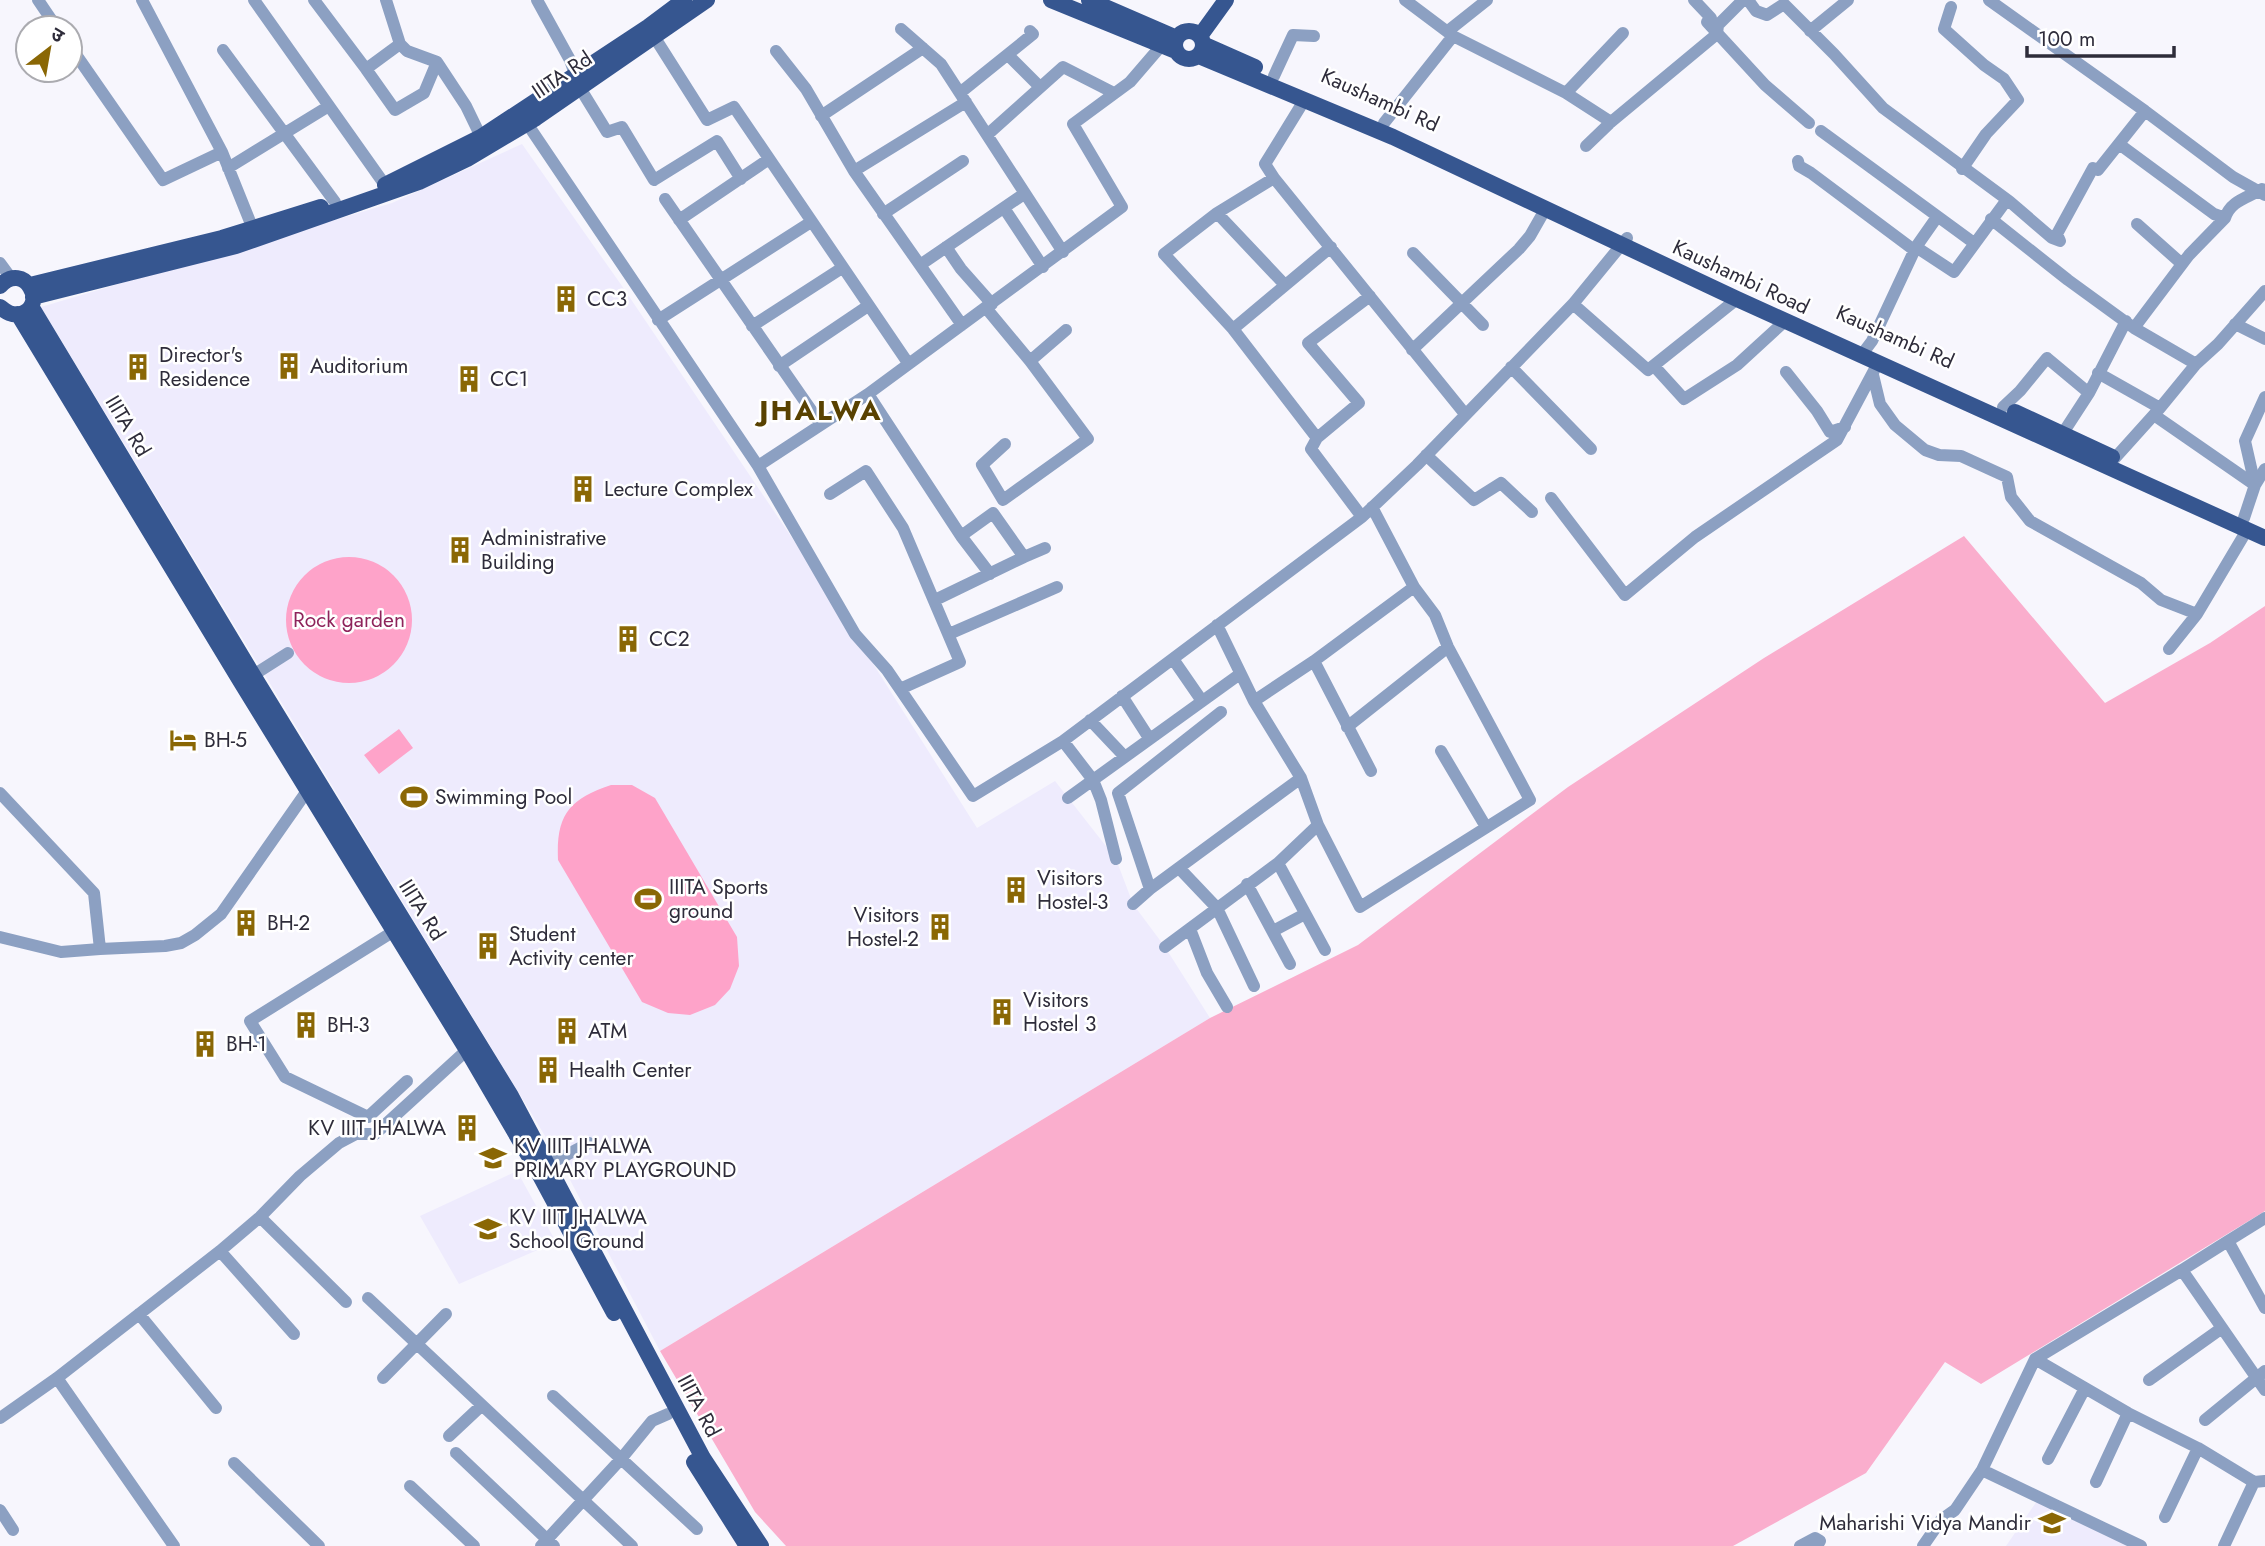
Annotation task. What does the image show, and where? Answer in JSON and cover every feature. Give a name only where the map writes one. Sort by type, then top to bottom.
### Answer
[{"type":"main road","name":"IIITA Rd","points":[[651,32],[684,0]]},
{"type":"main road","name":"IIITA Rd","points":[[17,304],[236,246],[419,182],[467,159],[651,32],[707,0]]},
{"type":"main road","points":[[1051,0],[1089,4]]},
{"type":"main road","points":[[1187,43],[1215,0]]},
{"type":"main road","points":[[1187,43],[1226,0]]},
{"type":"main road","name":"Kaushambi Rd","points":[[1089,4],[1274,76],[1384,123],[1625,241],[1866,349],[2063,433],[2245,524],[2265,527]]},
{"type":"main road","name":"Kaushambi Road","points":[[1187,43],[1546,208],[1625,241],[1876,369],[2245,524],[2265,538]]},
{"type":"main road","name":"IIITA Rd","points":[[17,304],[385,185],[524,118]]},
{"type":"main road","points":[[3,284],[23,280],[17,304]]},
{"type":"main road","name":"IIITA Rd","points":[[17,304],[247,679],[313,792],[473,1047],[542,1168],[747,1546]]},
{"type":"main road","name":"IIITA Rd","points":[[542,1168],[668,1414],[761,1546]]},
{"type":"street","points":[[142,0],[222,152],[253,229]]},
{"type":"street","points":[[314,0],[395,110],[424,93],[437,62]]},
{"type":"street","points":[[386,0],[400,44],[407,51],[437,62],[466,106],[481,137]]},
{"type":"street","points":[[537,0],[607,132],[622,127],[654,180],[718,141],[741,178]]},
{"type":"street","points":[[1405,0],[1453,36],[1566,93],[1611,122]]},
{"type":"street","points":[[1453,36],[1448,31],[1487,0]]},
{"type":"street","points":[[1694,0],[1711,18],[1707,22],[1717,34],[1765,85],[1809,123]]},
{"type":"street","points":[[1586,146],[1717,34],[1718,25],[1723,18],[1743,0]]},
{"type":"street","points":[[1748,0],[1756,11],[1767,15],[1784,4],[1883,108],[2052,238],[2060,241],[2057,234],[2093,168],[2098,170],[2145,111]]},
{"type":"street","points":[[1810,31],[1847,0]]},
{"type":"street","points":[[1989,0],[2233,177],[2263,191]]},
{"type":"street","points":[[261,3],[385,185]]},
{"type":"street","points":[[1951,7],[1944,29],[2004,79],[2018,100],[1986,134],[1962,169]]},
{"type":"street","points":[[901,29],[942,64],[1063,252]]},
{"type":"street","points":[[957,88],[961,92],[1004,55],[1008,55],[1033,34],[1030,30]]},
{"type":"street","points":[[651,32],[707,120],[734,107],[908,363]]},
{"type":"street","points":[[1566,93],[1623,33]]},
{"type":"street","points":[[1274,76],[1293,35],[1314,36]]},
{"type":"street","points":[[1384,123],[1453,36]]},
{"type":"street","points":[[758,466],[868,394],[1122,207],[1073,124],[1187,43]]},
{"type":"street","points":[[1704,43],[1732,47]]},
{"type":"street","points":[[366,69],[400,44]]},
{"type":"street","points":[[821,116],[923,48]]},
{"type":"street","points":[[223,50],[335,202]]},
{"type":"street","points":[[776,51],[806,89],[854,171],[962,324]]},
{"type":"street","points":[[1008,55],[1040,87]]},
{"type":"street","points":[[84,66],[163,180],[222,152]]},
{"type":"street","points":[[987,135],[1063,67],[1114,93]]},
{"type":"street","points":[[1305,99],[1265,164],[1465,414]]},
{"type":"street","points":[[854,171],[966,102]]},
{"type":"street","points":[[228,168],[330,106]]},
{"type":"street","points":[[524,118],[758,466],[855,634],[900,689],[973,796],[1063,741],[1362,517],[1573,304],[1625,241]]},
{"type":"street","points":[[1821,131],[1974,243]]},
{"type":"street","points":[[2119,144],[2214,214],[2225,218]]},
{"type":"street","points":[[680,220],[769,159]]},
{"type":"street","points":[[883,214],[963,161]]},
{"type":"street","points":[[1798,161],[1799,166],[1882,228],[1914,250],[1916,247]]},
{"type":"street","points":[[1274,178],[1217,213],[1164,254],[1233,329],[1317,438]]},
{"type":"street","points":[[2063,433],[2130,324],[2242,197],[2263,191]]},
{"type":"street","points":[[920,265],[1024,194]]},
{"type":"street","points":[[665,199],[820,423]]},
{"type":"street","points":[[1916,247],[1954,272],[2006,201]]},
{"type":"street","points":[[1004,208],[1043,267]]},
{"type":"street","points":[[1412,350],[1519,249],[1546,208]]},
{"type":"street","points":[[1217,213],[1285,285]]},
{"type":"street","points":[[1866,349],[1916,247],[1937,217]]},
{"type":"street","points":[[1991,219],[2068,280],[2130,324],[2196,364]]},
{"type":"street","points":[[658,320],[811,222]]},
{"type":"street","points":[[2137,224],[2182,264]]},
{"type":"street","points":[[946,247],[1088,439],[1003,500],[982,465],[1004,444]]},
{"type":"street","points":[[1233,329],[1331,247]]},
{"type":"street","points":[[1413,253],[1483,325]]},
{"type":"street","points":[[0,263],[3,284]]},
{"type":"street","points":[[752,326],[842,268]]},
{"type":"street","points":[[2115,458],[2196,364],[2265,291]]},
{"type":"street","points":[[1362,517],[1311,449],[1317,438],[1359,403],[1308,343],[1370,296]]},
{"type":"street","points":[[1573,304],[1648,370],[1737,299]]},
{"type":"street","points":[[779,366],[868,306]]},
{"type":"street","points":[[1654,366],[1684,399],[1737,365],[1785,321]]},
{"type":"street","points":[[2235,324],[2265,339]]},
{"type":"street","points":[[1030,361],[1066,330]]},
{"type":"street","points":[[2003,407],[2047,358],[2089,393]]},
{"type":"street","points":[[1511,367],[1591,449]]},
{"type":"street","points":[[1551,498],[1625,595],[1695,537],[1838,440],[1876,369]]},
{"type":"street","points":[[1876,369],[1880,404],[1895,425],[1925,450],[1939,455],[1961,456],[2007,477],[2011,497],[2030,521],[2141,583],[2161,600],[2197,614]]},
{"type":"street","points":[[1786,372],[1817,411],[1829,432],[1845,427]]},
{"type":"street","points":[[2098,373],[2157,411],[2255,485]]},
{"type":"street","points":[[868,394],[961,536],[990,573]]},
{"type":"street","points":[[2255,485],[2245,441],[2265,397]]},
{"type":"street","points":[[1426,455],[1474,500],[1501,483],[1532,512]]},
{"type":"street","points":[[2169,649],[2197,614],[2245,524],[2255,485],[2265,469]]},
{"type":"street","points":[[830,494],[866,471],[904,528],[960,662],[900,689]]},
{"type":"street","points":[[1217,625],[1254,701],[1301,778],[1318,825],[1360,906],[1530,800],[1448,647],[1435,615],[1414,587],[1372,507]]},
{"type":"street","points":[[961,536],[994,513],[1024,557]]},
{"type":"street","points":[[935,600],[1045,548]]},
{"type":"street","points":[[949,635],[1057,587]]},
{"type":"street","points":[[1254,701],[1314,661],[1414,587]]},
{"type":"street","points":[[1347,727],[1448,647]]},
{"type":"street","points":[[247,679],[288,653]]},
{"type":"street","points":[[1172,659],[1202,701]]},
{"type":"street","points":[[1314,661],[1371,771]]},
{"type":"street","points":[[1068,798],[1240,674]]},
{"type":"street","points":[[1122,696],[1149,738]]},
{"type":"street","points":[[1118,793],[1221,712]]},
{"type":"street","points":[[1090,720],[1125,757]]},
{"type":"street","points":[[1063,741],[1118,793],[1150,889]]},
{"type":"street","points":[[1441,751],[1486,827]]},
{"type":"street","points":[[1098,776],[1101,800],[1116,859]]},
{"type":"street","points":[[1133,904],[1301,778]]},
{"type":"street","points":[[0,937],[61,952],[181,943],[221,914],[313,792]]},
{"type":"street","points":[[0,793],[94,893],[100,950]]},
{"type":"street","points":[[1164,947],[1278,863],[1318,825]]},
{"type":"street","points":[[1278,863],[1325,950]]},
{"type":"street","points":[[1179,868],[1217,908],[1254,986]]},
{"type":"street","points":[[1247,884],[1290,964]]},
{"type":"street","points":[[1273,931],[1305,914]]},
{"type":"street","points":[[400,927],[250,1021],[285,1077],[368,1117],[407,1081]]},
{"type":"street","points":[[1190,929],[1207,973],[1227,1007]]},
{"type":"street","points":[[0,1418],[57,1378],[219,1251],[260,1217],[300,1176],[339,1143],[356,1134],[375,1134],[473,1047]]},
{"type":"street","points":[[542,1168],[589,1143]]},
{"type":"street","points":[[260,1217],[346,1302]]},
{"type":"street","points":[[1923,1546],[1941,1520],[1955,1510],[1982,1470],[2035,1359],[2265,1218]]},
{"type":"street","points":[[2228,1241],[2265,1308]]},
{"type":"street","points":[[219,1251],[294,1334]]},
{"type":"street","points":[[2182,1270],[2222,1328],[2260,1375],[2265,1390]]},
{"type":"street","points":[[368,1298],[632,1546]]},
{"type":"street","points":[[139,1314],[216,1408]]},
{"type":"street","points":[[383,1378],[446,1314]]},
{"type":"street","points":[[2149,1380],[2222,1328]]},
{"type":"street","points":[[2035,1359],[2128,1413],[2259,1482],[2224,1546]]},
{"type":"street","points":[[2205,1420],[2260,1375]]},
{"type":"street","points":[[57,1378],[174,1546]]},
{"type":"street","points":[[2048,1459],[2084,1388]]},
{"type":"street","points":[[553,1396],[696,1529]]},
{"type":"street","points":[[449,1436],[481,1406]]},
{"type":"street","points":[[2096,1482],[2128,1413]]},
{"type":"street","points":[[456,1453],[547,1544],[652,1421],[668,1414]]},
{"type":"street","points":[[2165,1517],[2198,1448]]},
{"type":"street","points":[[234,1463],[319,1546]]},
{"type":"street","points":[[1982,1470],[2141,1546]]},
{"type":"street","points":[[410,1486],[474,1546]]},
{"type":"street","points":[[0,1510],[13,1530]]},
{"type":"street","points":[[1800,1546],[1815,1538],[1820,1541],[1816,1546]]},
{"type":"shaded area","points":[[522,144],[622,286],[815,572],[977,828],[1055,781],[1116,859],[1133,904],[1165,947],[1210,1018],[660,1351],[559,1159],[41,307],[392,203]]},
{"type":"shaded area","points":[[1964,536],[2105,703],[2210,643],[2265,606],[2265,1211],[1981,1384],[1945,1362],[1866,1473],[1733,1546],[786,1546],[755,1512],[660,1351],[1210,1018],[1358,945],[1568,787],[1764,658]]},
{"type":"shaded area","name":"KV IIIT JHALWA School Ground","points":[[517,1171],[556,1242],[459,1284],[420,1216]]},
{"type":"shaded area","name":"Maharishi Vidya Mandir","points":[[2037,1501],[2132,1546],[2006,1546]]},
{"type":"green space","name":"Rock garden","points":[[349,557],[373,562],[394,575],[407,596],[412,620],[407,644],[394,665],[373,678],[349,683],[325,678],[304,665],[291,644],[286,620],[291,596],[304,575],[325,562]]},
{"type":"green space","points":[[399,729],[413,748],[379,774],[364,755]]},
{"type":"green space","name":"IIITA Sports ground","points":[[611,785],[632,785],[655,798],[737,937],[739,966],[730,989],[715,1005],[690,1015],[668,1013],[642,1002],[558,860],[560,831],[568,811],[585,796]]},
{"type":"place","name":"CC3","points":[[566,299]]},
{"type":"place","name":"Auditorium","points":[[289,366]]},
{"type":"place","name":"Director's Residence","points":[[138,367]]},
{"type":"place","name":"CC1","points":[[469,379]]},
{"type":"place","name":"Lecture Complex","points":[[583,489]]},
{"type":"place","name":"Administrative Building","points":[[460,550]]},
{"type":"place","name":"CC2","points":[[628,639]]},
{"type":"place","name":"BH-5","points":[[183,740]]},
{"type":"place","name":"Swimming Pool","points":[[414,797]]},
{"type":"place","name":"Visitors Hostel-3","points":[[1016,890]]},
{"type":"place","name":"IIITA Sports ground","points":[[648,899]]},
{"type":"place","name":"BH-2","points":[[246,923]]},
{"type":"place","name":"Visitors Hostel-2","points":[[940,927]]},
{"type":"place","name":"Student Activity center","points":[[488,946]]},
{"type":"place","name":"Visitors Hostel 3","points":[[1002,1012]]},
{"type":"place","name":"BH-3","points":[[306,1025]]},
{"type":"place","name":"ATM","points":[[567,1031]]},
{"type":"place","name":"BH-1","points":[[205,1044]]},
{"type":"place","name":"Health Center","points":[[548,1070]]},
{"type":"place","name":"KV IIIT JHALWA","points":[[467,1128]]},
{"type":"place","name":"KV IIIT JHALWA PRIMARY PLAYGROUND","points":[[493,1158]]},
{"type":"place","name":"KV IIIT JHALWA School Ground","points":[[488,1229]]},
{"type":"place","name":"Maharishi Vidya Mandir","points":[[2052,1523]]},
{"type":"district","name":"JHALWA","points":[[821,410]]}]
